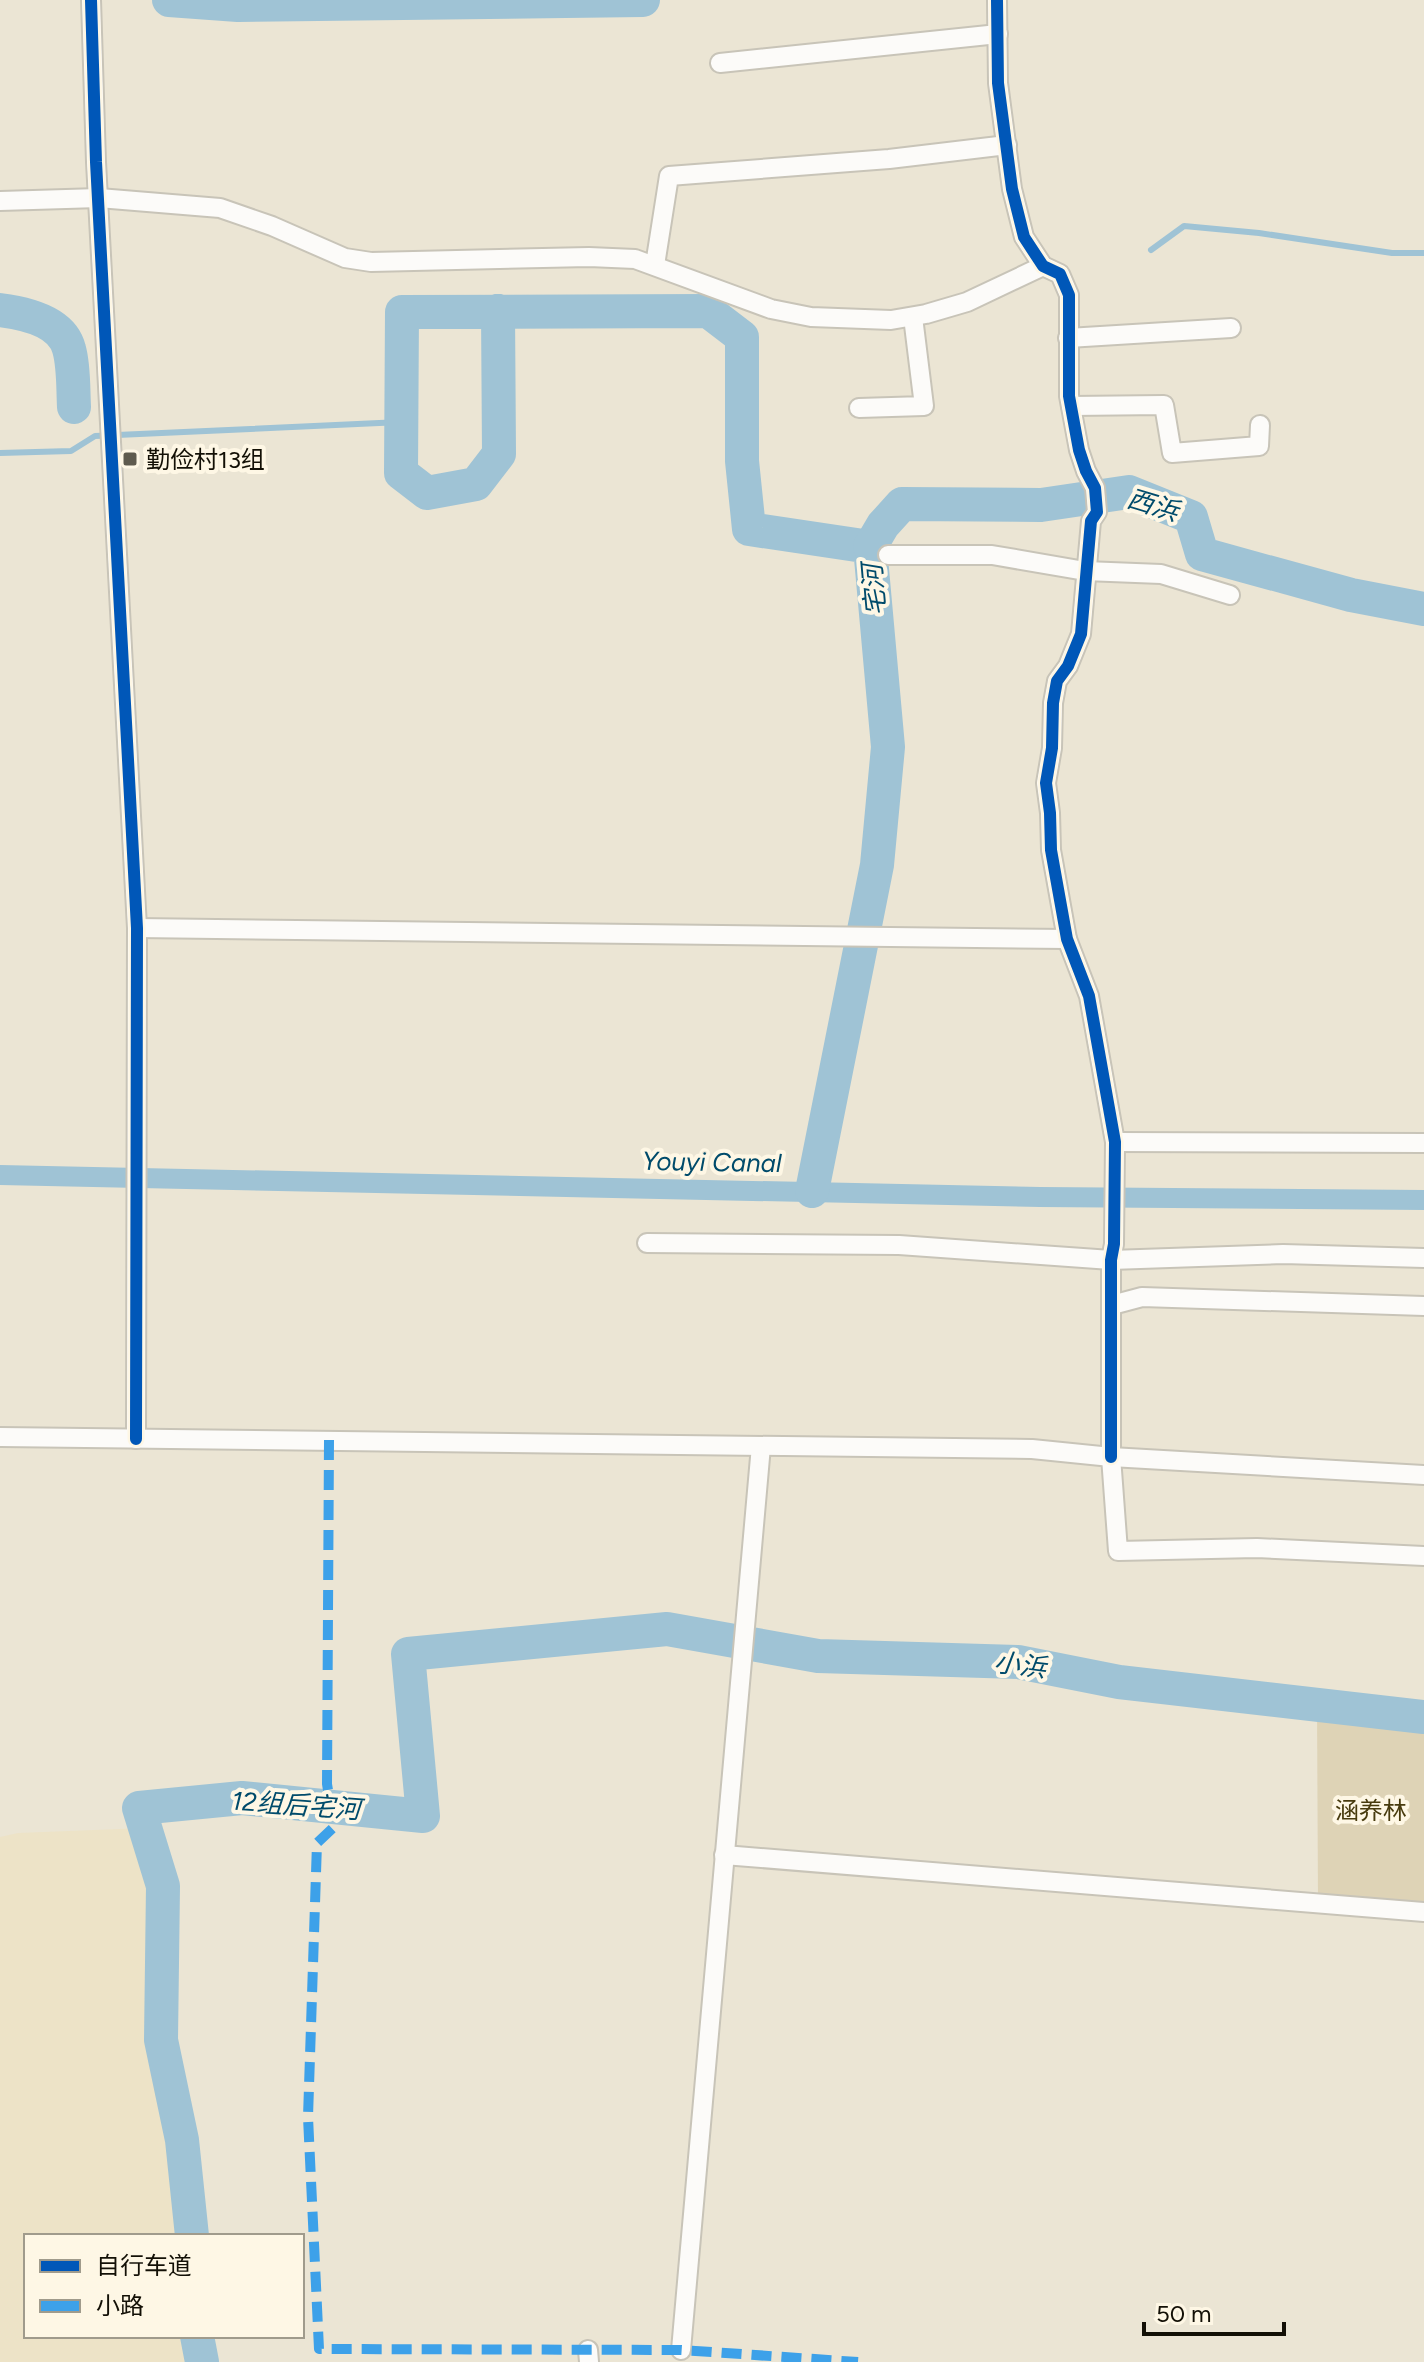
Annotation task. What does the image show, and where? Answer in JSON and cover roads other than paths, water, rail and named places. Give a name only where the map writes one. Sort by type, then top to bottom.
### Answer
[{"type":"street","points":[[997,0],[998,83],[1012,189],[1024,237],[1043,266],[1060,274],[1066,283],[1069,295],[1071,406],[1079,450],[1096,494],[1097,512],[1091,521],[1081,634],[1068,666],[1057,681],[1046,783],[1051,850],[1067,939],[1089,996],[1115,1142],[1111,1457],[1118,1551],[1257,1548],[1424,1556]]},
{"type":"street","points":[[91,2],[137,928],[136,1439]]},
{"type":"street","points":[[720,63],[998,34]]},
{"type":"street","points":[[655,265],[669,176],[889,159],[1007,145]]},
{"type":"street","points":[[0,201],[99,198],[233,211],[345,258],[371,262],[589,257],[635,259],[771,309],[811,317],[891,320],[913,317],[967,302],[1043,266]]},
{"type":"street","points":[[859,408],[924,406],[913,317]]},
{"type":"street","points":[[1068,338],[1231,328]]},
{"type":"street","points":[[1071,406],[1164,405],[1172,453],[1259,446],[1260,425]]},
{"type":"street","points":[[888,555],[992,555],[1085,571],[1161,574],[1230,595]]},
{"type":"street","points":[[137,928],[1067,939]]},
{"type":"street","points":[[1115,1142],[1424,1143]]},
{"type":"street","points":[[647,1243],[899,1245],[1424,1258]]},
{"type":"street","points":[[1112,1305],[1142,1297],[1424,1306]]},
{"type":"street","points":[[0,1437],[1032,1449],[1111,1457],[1424,1475]]},
{"type":"street","points":[[681,2350],[761,1446]]},
{"type":"street","points":[[724,1855],[1424,1912]]},
{"type":"waterway","points":[[169,0],[238,5],[643,0]]},
{"type":"waterway","points":[[1151,250],[1184,226],[1259,233],[1392,253],[1424,253]]},
{"type":"waterway","points":[[0,310],[41,320],[65,339],[72,363],[74,407]]},
{"type":"waterway","name":"宅河","points":[[498,311],[499,454],[476,484],[427,493],[401,473],[402,312],[708,311],[742,337],[742,461],[749,529],[870,547],[888,747],[877,865],[812,1191]]},
{"type":"waterway","points":[[0,453],[71,451],[95,436],[401,422]]},
{"type":"waterway","name":"西浜","points":[[870,547],[883,525],[902,504],[1041,505],[1129,492],[1191,517],[1202,554],[1351,595],[1424,609]]},
{"type":"waterway","name":"Youyi Canal","points":[[0,1175],[1040,1197],[1424,1200]]},
{"type":"waterway","name":"12组后宅河","points":[[192,2234],[182,2140],[161,2040],[163,1886],[139,1808],[242,1798],[423,1816],[408,1654],[667,1629],[818,1656],[1018,1662],[1119,1682],[1424,1717]]},
{"type":"waterway","name":"12组后宅河","points":[[197,2338],[202,2362]]},
{"type":"place","name":"勤俭村13组","points":[[130,459]]},
{"type":"water label","name":"小浜","points":[[1020,1665]]},
{"type":"park label","name":"涵养林","points":[[1371,1810]]}]
